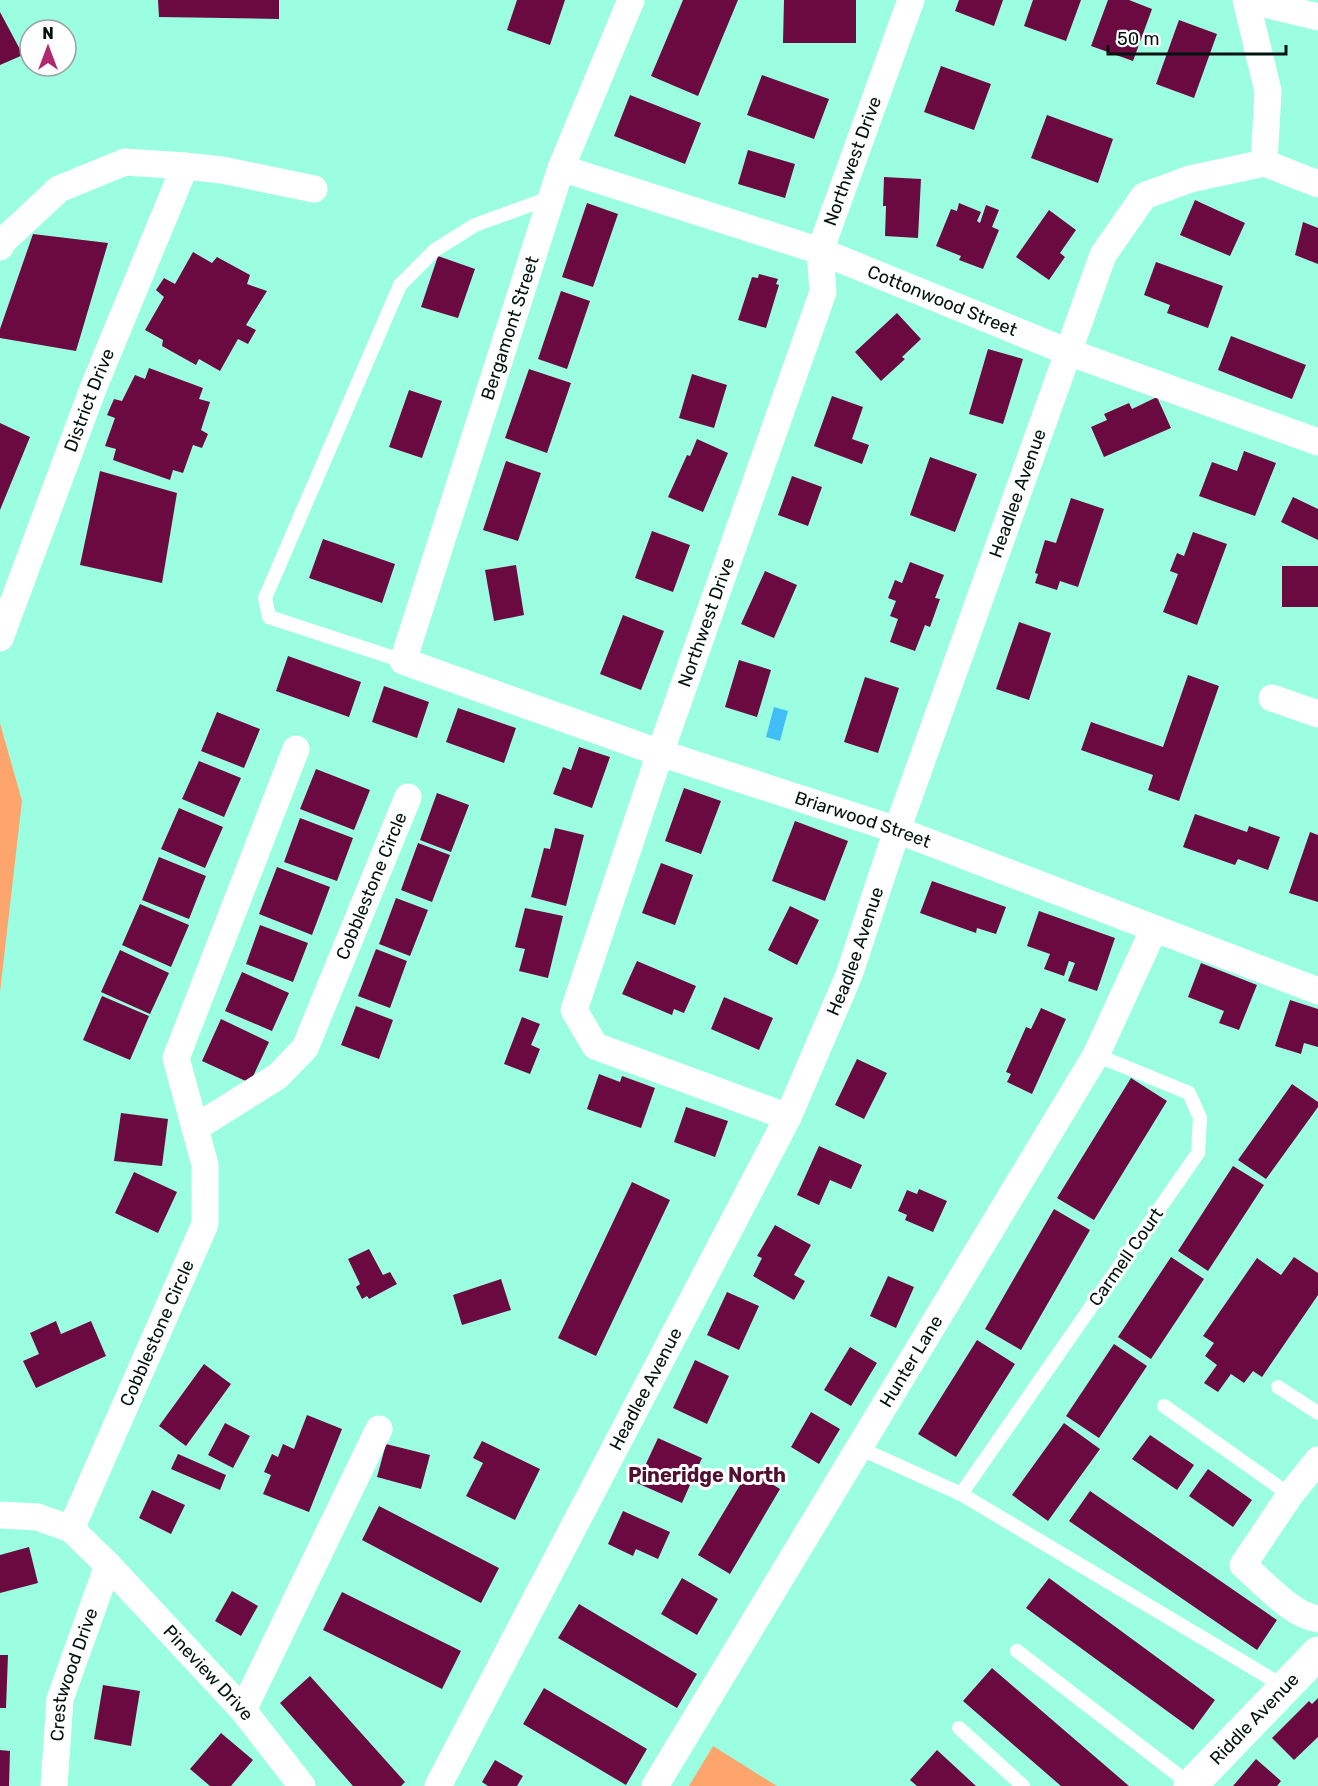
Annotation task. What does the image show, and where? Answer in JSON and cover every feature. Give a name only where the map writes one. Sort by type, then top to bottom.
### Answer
[{"type":"street","name":"Bergamont Street","points":[[403,661],[561,168],[631,0]]},
{"type":"street","name":"Northwest Drive","points":[[788,1117],[594,1046],[574,1010],[660,753],[823,292],[820,251],[911,0]]},
{"type":"street","points":[[1318,17],[1247,0],[1268,91],[1264,163],[1318,184]]},
{"type":"street","points":[[0,247],[2,242],[59,189],[125,162],[222,170],[314,189]]},
{"type":"street","name":"Headlee Avenue","points":[[438,1786],[788,1117],[849,975],[897,830],[1103,255],[1144,196],[1190,179],[1264,163]]},
{"type":"street","name":"District Drive","points":[[0,638],[94,386],[185,166]]},
{"type":"street","name":"Cottonwood Street","points":[[561,168],[820,251],[1068,352],[1318,442]]},
{"type":"street","name":"Briarwood Street","points":[[403,661],[660,753],[897,830],[1318,991]]},
{"type":"street","points":[[1272,698],[1318,714]]},
{"type":"street","name":"Cobblestone Circle","points":[[71,1529],[204,1224],[204,1165],[176,1058],[296,749]]},
{"type":"street","name":"Cobblestone Circle","points":[[195,1128],[278,1076],[305,1048],[408,797]]},
{"type":"street","name":"Hunter Lane","points":[[655,1786],[1096,1055],[1154,929]]},
{"type":"street","points":[[243,1710],[378,1429]]},
{"type":"street","points":[[1318,1460],[1290,1496],[1243,1565],[1287,1605],[1311,1618],[1318,1619]]},
{"type":"street","points":[[0,1515],[37,1517],[71,1529]]},
{"type":"street","name":"Pineview Drive","points":[[71,1529],[108,1565],[243,1710],[302,1786]]},
{"type":"street","name":"Crestwood Drive","points":[[54,1786],[60,1699],[108,1565]]},
{"type":"street","name":"Riddle Avenue","points":[[1191,1786],[1318,1653]]},
{"type":"lane","points":[[403,661],[269,617],[265,598],[400,285],[435,250],[475,225],[552,197]]},
{"type":"lane","name":"Carmell Court","points":[[961,1494],[1198,1153],[1200,1118],[1189,1093],[1096,1055]]},
{"type":"lane","points":[[1278,1387],[1318,1413]]},
{"type":"lane","points":[[1164,1406],[1290,1496]]},
{"type":"lane","points":[[859,1448],[961,1494],[1285,1687]]},
{"type":"lane","points":[[1017,1651],[1191,1786]]},
{"type":"lane","points":[[959,1728],[1023,1786]]},
{"type":"shaded area","points":[[0,723],[22,801],[0,992]]},
{"type":"shaded area","points":[[713,1746],[777,1786],[689,1786]]},
{"type":"water","points":[[774,707],[788,711],[780,741],[766,737]]},
{"type":"building","points":[[158,0],[279,0],[279,19],[159,17]]},
{"type":"building","points":[[517,0],[565,0],[550,45],[507,30]]},
{"type":"building","points":[[683,0],[738,0],[698,96],[651,76]]},
{"type":"building","points":[[784,0],[856,0],[856,43],[783,43]]},
{"type":"building","points":[[959,0],[1003,0],[994,26],[955,11]]},
{"type":"building","points":[[1033,0],[1081,0],[1066,41],[1024,26]]},
{"type":"building","points":[[1108,0],[1129,0],[1152,9],[1133,61],[1091,46]]},
{"type":"building","points":[[0,12],[18,46],[18,57],[0,65]]},
{"type":"building","points":[[1179,20],[1217,34],[1194,98],[1156,84]]},
{"type":"building","points":[[941,66],[991,84],[974,130],[924,112]]},
{"type":"building","points":[[762,75],[829,99],[814,139],[747,115]]},
{"type":"building","points":[[630,95],[701,123],[685,164],[614,136]]},
{"type":"building","points":[[1047,115],[1113,139],[1098,183],[1031,158]]},
{"type":"building","points":[[748,150],[795,164],[785,198],[738,184]]},
{"type":"building","points":[[884,177],[921,179],[918,238],[885,236]]},
{"type":"building","points":[[1195,200],[1245,223],[1230,256],[1180,235]]},
{"type":"building","points":[[587,203],[618,214],[593,287],[562,277]]},
{"type":"building","points":[[959,203],[981,212],[977,221],[980,223],[986,205],[999,210],[992,227],[999,230],[983,269],[959,260],[961,256],[936,246],[951,209],[957,211]]},
{"type":"building","points":[[1049,210],[1076,230],[1060,253],[1065,257],[1049,280],[1016,257]]},
{"type":"building","points":[[1303,222],[1318,228],[1318,264],[1295,255]]},
{"type":"building","points":[[33,234],[108,243],[76,351],[0,338],[0,329]]},
{"type":"building","points":[[193,252],[212,263],[217,257],[250,275],[247,284],[267,291],[246,325],[256,330],[248,344],[238,339],[220,371],[199,359],[196,365],[162,346],[163,340],[145,330],[164,297],[156,290],[164,278],[175,284]]},
{"type":"building","points":[[438,256],[475,269],[458,318],[421,307]]},
{"type":"building","points":[[1156,262],[1223,286],[1208,328],[1167,313],[1170,305],[1144,295]]},
{"type":"building","points":[[759,274],[778,279],[776,284],[779,285],[766,328],[738,320],[752,277],[758,278]]},
{"type":"building","points":[[561,291],[590,301],[567,369],[538,359]]},
{"type":"building","points":[[897,313],[921,339],[902,357],[905,359],[881,381],[855,352]]},
{"type":"building","points":[[1231,336],[1306,365],[1292,399],[1218,370]]},
{"type":"building","points":[[988,349],[1023,359],[1003,424],[969,414]]},
{"type":"building","points":[[149,368],[203,388],[199,399],[210,402],[201,430],[208,434],[202,448],[193,445],[183,473],[173,470],[170,480],[113,460],[116,449],[105,446],[115,418],[107,415],[114,399],[122,401],[135,375],[145,379]]},
{"type":"building","points":[[529,369],[571,383],[547,453],[505,438]]},
{"type":"building","points":[[692,374],[727,385],[714,428],[679,418]]},
{"type":"building","points":[[409,390],[442,401],[422,458],[389,447]]},
{"type":"building","points":[[832,396],[863,407],[852,439],[869,445],[862,464],[814,446]]},
{"type":"building","points":[[1157,397],[1171,428],[1104,457],[1091,427],[1107,420],[1104,414],[1129,403],[1132,409]]},
{"type":"building","points":[[0,423],[30,437],[0,510]]},
{"type":"building","points":[[697,439],[728,453],[703,512],[668,497]]},
{"type":"building","points":[[1244,451],[1276,463],[1255,516],[1199,496],[1212,462],[1237,471]]},
{"type":"building","points":[[930,457],[977,474],[955,532],[910,515]]},
{"type":"building","points":[[506,461],[541,473],[518,541],[483,530]]},
{"type":"building","points":[[100,471],[177,493],[162,583],[80,565]]},
{"type":"building","points":[[792,476],[822,487],[808,526],[778,515]]},
{"type":"building","points":[[1293,497],[1318,509],[1318,540],[1281,522]]},
{"type":"building","points":[[1071,498],[1104,509],[1078,587],[1060,581],[1057,590],[1035,583],[1038,574],[1035,573],[1045,540],[1056,543]]},
{"type":"building","points":[[652,531],[690,545],[673,592],[635,578]]},
{"type":"building","points":[[1193,532],[1227,544],[1197,625],[1163,612],[1178,574],[1170,571],[1177,553],[1184,556]]},
{"type":"building","points":[[323,539],[395,564],[382,603],[309,578]]},
{"type":"building","points":[[910,562],[944,575],[935,598],[940,599],[930,627],[925,625],[915,651],[890,642],[898,619],[890,616],[896,601],[888,598],[895,580],[902,583]]},
{"type":"building","points":[[516,565],[524,615],[494,621],[485,570]]},
{"type":"building","points":[[1282,566],[1318,566],[1318,607],[1282,607]]},
{"type":"building","points":[[765,571],[797,585],[774,638],[741,624]]},
{"type":"building","points":[[623,615],[664,631],[641,690],[600,674]]},
{"type":"building","points":[[1019,622],[1051,633],[1029,700],[996,689]]},
{"type":"building","points":[[288,656],[361,682],[349,717],[276,691]]},
{"type":"building","points":[[739,660],[771,670],[757,717],[725,707]]},
{"type":"building","points":[[1188,675],[1219,686],[1179,801],[1148,790],[1153,775],[1081,750],[1091,722],[1163,747]]},
{"type":"building","points":[[865,677],[899,688],[878,753],[844,742]]},
{"type":"building","points":[[384,686],[429,702],[417,738],[372,722]]},
{"type":"building","points":[[458,708],[516,728],[504,763],[446,742]]},
{"type":"building","points":[[217,712],[260,729],[244,768],[201,751]]},
{"type":"building","points":[[579,747],[610,757],[592,808],[553,794],[563,767],[571,770]]},
{"type":"building","points":[[199,761],[241,778],[224,817],[182,799]]},
{"type":"building","points":[[316,769],[370,790],[354,830],[300,809]]},
{"type":"building","points":[[684,788],[721,801],[701,854],[665,841]]},
{"type":"building","points":[[437,793],[469,805],[451,852],[420,840]]},
{"type":"building","points":[[179,808],[223,827],[205,868],[161,849]]},
{"type":"building","points":[[1195,814],[1247,832],[1249,826],[1280,837],[1268,870],[1238,859],[1235,865],[1183,847]]},
{"type":"building","points":[[300,818],[353,838],[337,881],[284,862]]},
{"type":"building","points":[[795,821],[848,841],[825,901],[772,881]]},
{"type":"building","points":[[555,828],[584,835],[566,906],[531,897],[544,848],[550,849]]},
{"type":"building","points":[[1310,832],[1318,835],[1318,902],[1289,893]]},
{"type":"building","points":[[418,843],[450,855],[432,902],[401,890]]},
{"type":"building","points":[[159,857],[206,876],[189,919],[142,900]]},
{"type":"building","points":[[661,863],[693,875],[675,925],[642,913]]},
{"type":"building","points":[[277,867],[330,887],[312,935],[259,914]]},
{"type":"building","points":[[932,881],[1006,907],[996,934],[977,928],[976,933],[920,913]]},
{"type":"building","points":[[396,898],[428,910],[410,956],[379,944]]},
{"type":"building","points":[[140,904],[189,925],[171,967],[122,945]]},
{"type":"building","points":[[790,906],[819,920],[797,965],[768,950]]},
{"type":"building","points":[[525,908],[563,916],[548,978],[519,971],[525,949],[515,947]]},
{"type":"building","points":[[1039,911],[1115,938],[1097,991],[1068,981],[1075,963],[1069,961],[1064,976],[1044,969],[1050,954],[1027,946]]},
{"type":"building","points":[[260,925],[308,943],[293,982],[246,964]]},
{"type":"building","points":[[376,949],[407,961],[390,1008],[358,996]]},
{"type":"building","points":[[120,950],[169,973],[150,1014],[101,992]]},
{"type":"building","points":[[637,961],[696,986],[684,1013],[674,1009],[672,1015],[622,994]]},
{"type":"building","points":[[1201,963],[1257,985],[1239,1030],[1219,1023],[1224,1011],[1188,997]]},
{"type":"building","points":[[242,972],[289,993],[272,1031],[225,1011]]},
{"type":"building","points":[[102,996],[149,1016],[130,1060],[83,1040]]},
{"type":"building","points":[[724,997],[773,1018],[759,1050],[711,1029]]},
{"type":"building","points":[[1290,1000],[1318,1009],[1318,1047],[1304,1043],[1301,1054],[1275,1046]]},
{"type":"building","points":[[356,1006],[393,1020],[379,1059],[341,1045]]},
{"type":"building","points":[[1041,1008],[1066,1019],[1032,1094],[1007,1082],[1011,1074],[1006,1072],[1026,1027],[1031,1029]]},
{"type":"building","points":[[522,1017],[540,1024],[531,1045],[540,1049],[530,1074],[504,1064]]},
{"type":"building","points":[[221,1019],[269,1042],[250,1083],[202,1061]]},
{"type":"building","points":[[857,1059],[887,1073],[864,1119],[835,1105]]},
{"type":"building","points":[[599,1074],[620,1082],[622,1076],[655,1088],[641,1128],[587,1109]]},
{"type":"building","points":[[1131,1078],[1167,1101],[1094,1220],[1057,1198]]},
{"type":"building","points":[[1292,1084],[1318,1102],[1318,1107],[1266,1179],[1238,1160]]},
{"type":"building","points":[[686,1107],[728,1121],[715,1157],[674,1142]]},
{"type":"building","points":[[121,1113],[168,1119],[162,1166],[114,1161]]},
{"type":"building","points":[[819,1146],[862,1165],[851,1189],[830,1180],[819,1205],[797,1195]]},
{"type":"building","points":[[1233,1166],[1264,1185],[1208,1271],[1178,1251]]},
{"type":"building","points":[[134,1172],[177,1192],[158,1233],[115,1213]]},
{"type":"building","points":[[632,1182],[670,1200],[596,1356],[558,1338]]},
{"type":"building","points":[[919,1189],[947,1201],[933,1232],[905,1220],[907,1215],[898,1211],[907,1190],[917,1194]]},
{"type":"building","points":[[1054,1209],[1090,1230],[1021,1350],[985,1329]]},
{"type":"building","points":[[775,1225],[811,1245],[794,1275],[805,1281],[794,1300],[753,1276],[762,1258],[757,1256]]},
{"type":"building","points":[[369,1249],[383,1275],[390,1272],[397,1284],[369,1299],[367,1296],[362,1299],[356,1287],[360,1284],[348,1259]]},
{"type":"building","points":[[1171,1257],[1204,1279],[1151,1359],[1118,1337]]},
{"type":"building","points":[[1294,1257],[1318,1273],[1318,1295],[1262,1377],[1253,1371],[1244,1383],[1231,1374],[1218,1392],[1204,1383],[1217,1365],[1205,1356],[1214,1343],[1203,1336],[1257,1258],[1281,1275]]},
{"type":"building","points":[[888,1276],[914,1287],[896,1328],[870,1316]]},
{"type":"building","points":[[501,1279],[511,1310],[462,1325],[453,1295]]},
{"type":"building","points":[[727,1292],[759,1306],[739,1350],[707,1335]]},
{"type":"building","points":[[56,1321],[61,1334],[91,1321],[106,1356],[36,1388],[23,1361],[39,1354],[30,1333]]},
{"type":"building","points":[[977,1340],[1015,1364],[956,1457],[918,1434]]},
{"type":"building","points":[[1114,1344],[1147,1366],[1099,1438],[1066,1416]]},
{"type":"building","points":[[850,1347],[877,1363],[851,1406],[824,1390]]},
{"type":"building","points":[[695,1360],[729,1376],[707,1424],[673,1408]]},
{"type":"building","points":[[204,1364],[231,1384],[186,1446],[159,1426]]},
{"type":"building","points":[[811,1412],[840,1429],[819,1464],[791,1447]]},
{"type":"building","points":[[307,1415],[342,1429],[309,1512],[263,1494],[271,1475],[264,1472],[272,1454],[278,1457],[283,1444],[294,1449]]},
{"type":"building","points":[[225,1423],[250,1436],[233,1468],[208,1455]]},
{"type":"building","points":[[1064,1423],[1100,1449],[1048,1521],[1012,1495]]},
{"type":"building","points":[[1150,1435],[1194,1465],[1177,1490],[1132,1459]]},
{"type":"building","points":[[658,1438],[702,1458],[682,1503],[637,1483]]},
{"type":"building","points":[[482,1441],[540,1469],[515,1520],[466,1496],[483,1463],[473,1458]]},
{"type":"building","points":[[386,1444],[430,1455],[421,1489],[377,1477]]},
{"type":"building","points":[[178,1454],[226,1475],[220,1490],[171,1469]]},
{"type":"building","points":[[1208,1469],[1252,1500],[1233,1527],[1189,1496]]},
{"type":"building","points":[[749,1470],[780,1489],[730,1574],[698,1555]]},
{"type":"building","points":[[152,1490],[185,1505],[171,1534],[139,1518]]},
{"type":"building","points":[[1090,1491],[1277,1620],[1257,1650],[1069,1521]]},
{"type":"building","points":[[379,1506],[499,1568],[481,1603],[362,1540]]},
{"type":"building","points":[[623,1511],[670,1532],[658,1559],[636,1549],[633,1556],[608,1544]]},
{"type":"building","points":[[29,1547],[38,1583],[0,1593],[0,1555]]},
{"type":"building","points":[[682,1578],[718,1599],[697,1635],[661,1614]]},
{"type":"building","points":[[1049,1578],[1215,1700],[1193,1730],[1026,1608]]},
{"type":"building","points":[[232,1591],[258,1606],[241,1636],[215,1621]]},
{"type":"building","points":[[342,1592],[461,1651],[442,1689],[323,1630]]},
{"type":"building","points":[[579,1604],[697,1674],[677,1708],[558,1638]]},
{"type":"building","points":[[0,1655],[8,1655],[6,1708],[0,1708]]},
{"type":"building","points":[[992,1668],[1129,1786],[1061,1786],[963,1701]]},
{"type":"building","points":[[310,1676],[405,1782],[401,1786],[353,1786],[280,1703]]},
{"type":"building","points":[[103,1685],[140,1691],[131,1746],[94,1739]]},
{"type":"building","points":[[544,1688],[647,1749],[626,1785],[523,1724]]},
{"type":"building","points":[[1318,1698],[1318,1737],[1294,1760],[1272,1738],[1309,1701],[1312,1704]]},
{"type":"building","points":[[221,1733],[253,1760],[231,1786],[210,1786],[190,1769]]},
{"type":"building","points":[[0,1750],[10,1751],[9,1786],[0,1786]]},
{"type":"building","points":[[937,1750],[976,1786],[917,1786],[910,1780]]},
{"type":"building","points":[[1256,1759],[1281,1781],[1277,1786],[1233,1786]]},
{"type":"building","points":[[495,1760],[523,1776],[517,1786],[488,1786],[482,1782]]},
{"type":"district","name":"Pineridge North","points":[[707,1475]]}]
